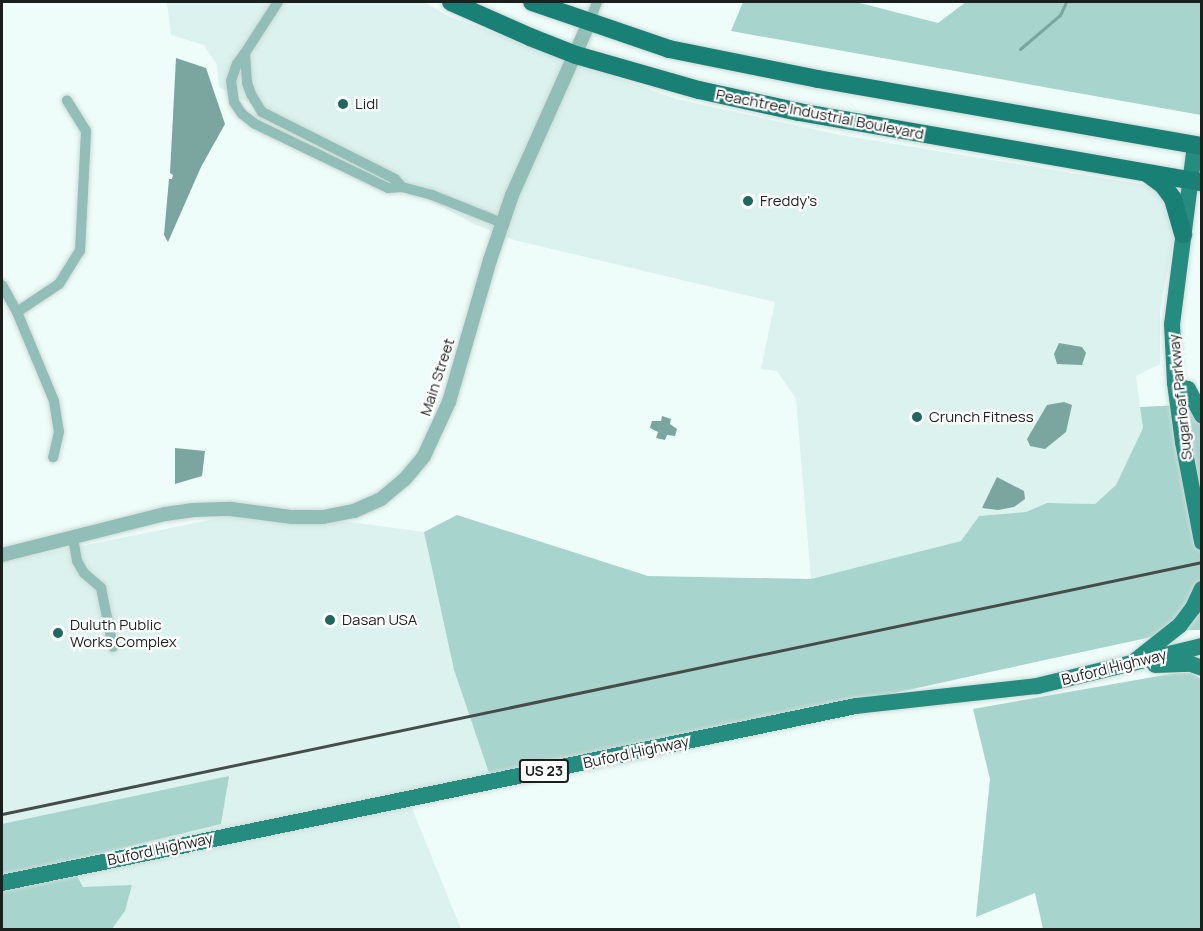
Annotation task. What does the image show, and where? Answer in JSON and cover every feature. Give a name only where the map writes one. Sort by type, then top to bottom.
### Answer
[{"type":"highway","name":"Peachtree Industrial Boulevard","points":[[451,2],[519,33],[576,55],[681,85],[799,112],[1196,181]]},
{"type":"highway","points":[[532,2],[669,50],[818,79],[1198,145]]},
{"type":"highway","points":[[1146,172],[1163,185],[1173,199],[1183,235]]},
{"type":"main road","name":"Sugarloaf Parkway","points":[[1198,145],[1196,181],[1183,235],[1172,324],[1183,442],[1202,542]]},
{"type":"main road","points":[[1176,386],[1188,389],[1202,416]]},
{"type":"main road","points":[[1133,663],[1180,625],[1194,608],[1202,589]]},
{"type":"main road","name":"Buford Highway","points":[[2,883],[856,706],[1037,686],[1202,646]]},
{"type":"main road","points":[[1133,663],[1191,664],[1202,668]]},
{"type":"street","points":[[278,2],[237,64],[231,81],[234,102],[242,114],[255,124],[388,188],[402,187],[432,195],[502,223]]},
{"type":"street","points":[[589,23],[597,2]]},
{"type":"street","name":"Main Street","points":[[2,555],[165,514],[194,510],[231,508],[292,517],[322,517],[354,511],[381,499],[405,479],[424,456],[449,402],[502,223],[589,23]]},
{"type":"street","points":[[245,53],[247,83],[262,112],[395,179],[402,187]]},
{"type":"street","points":[[17,312],[59,284],[80,251],[86,131],[67,100]]},
{"type":"street","points":[[2,285],[26,332],[54,401],[59,432],[52,458]]},
{"type":"street","points":[[73,538],[77,561],[84,573],[101,588],[113,648]]},
{"type":"shaded area","points":[[167,2],[424,2],[448,16],[676,99],[840,135],[1145,185],[1161,192],[1176,225],[1160,312],[1160,364],[1136,376],[1143,428],[1116,485],[1095,504],[1047,503],[1026,512],[979,516],[961,541],[811,579],[796,399],[777,371],[761,369],[775,302],[514,240],[476,225],[219,87],[217,65],[204,45],[171,35]]},
{"type":"shaded area","points":[[260,510],[424,532],[454,670],[492,782],[409,801],[461,929],[112,929],[125,911],[83,887],[68,861],[18,821],[2,824],[2,562]]},
{"type":"green space","points":[[743,2],[856,2],[938,23],[966,2],[1201,2],[1201,115],[731,31]]},
{"type":"green space","points":[[1201,404],[1201,630],[1184,630],[492,782],[454,670],[424,532],[457,515],[648,576],[811,579],[961,541],[979,516],[1026,512],[1047,503],[1095,504],[1116,485],[1143,428],[1140,407]]},
{"type":"green space","points":[[1176,673],[1192,673],[1201,679],[1201,929],[1043,929],[1035,893],[976,917],[990,779],[973,709]]},
{"type":"green space","points":[[229,776],[221,824],[69,861],[83,887],[132,885],[125,911],[112,929],[2,930],[2,824]]},
{"type":"water","points":[[176,58],[206,68],[225,124],[201,167],[168,242],[164,235],[169,179],[172,179],[173,175],[170,173]]},
{"type":"water","points":[[1059,343],[1082,347],[1086,353],[1082,365],[1057,364],[1054,354]]},
{"type":"water","points":[[1064,402],[1072,405],[1066,432],[1045,449],[1030,446],[1027,439],[1047,405]]},
{"type":"water","points":[[662,416],[671,419],[670,424],[677,429],[675,436],[667,435],[665,440],[656,438],[658,432],[650,428],[652,421],[661,421]]},
{"type":"water","points":[[175,448],[205,451],[202,476],[175,484]]},
{"type":"water","points":[[997,477],[1024,491],[1025,499],[1014,507],[998,510],[982,508]]},
{"type":"waterway","points":[[1020,49],[1060,15],[1066,2]]},
{"type":"railway","points":[[2,814],[1202,562]]},
{"type":"place","name":"Lidl","points":[[343,104]]},
{"type":"place","name":"Freddy's","points":[[748,201]]},
{"type":"place","name":"Crunch Fitness","points":[[917,417]]},
{"type":"place","name":"Dasan USA","points":[[330,620]]},
{"type":"place","name":"Duluth Public Works Complex","points":[[58,633]]}]
